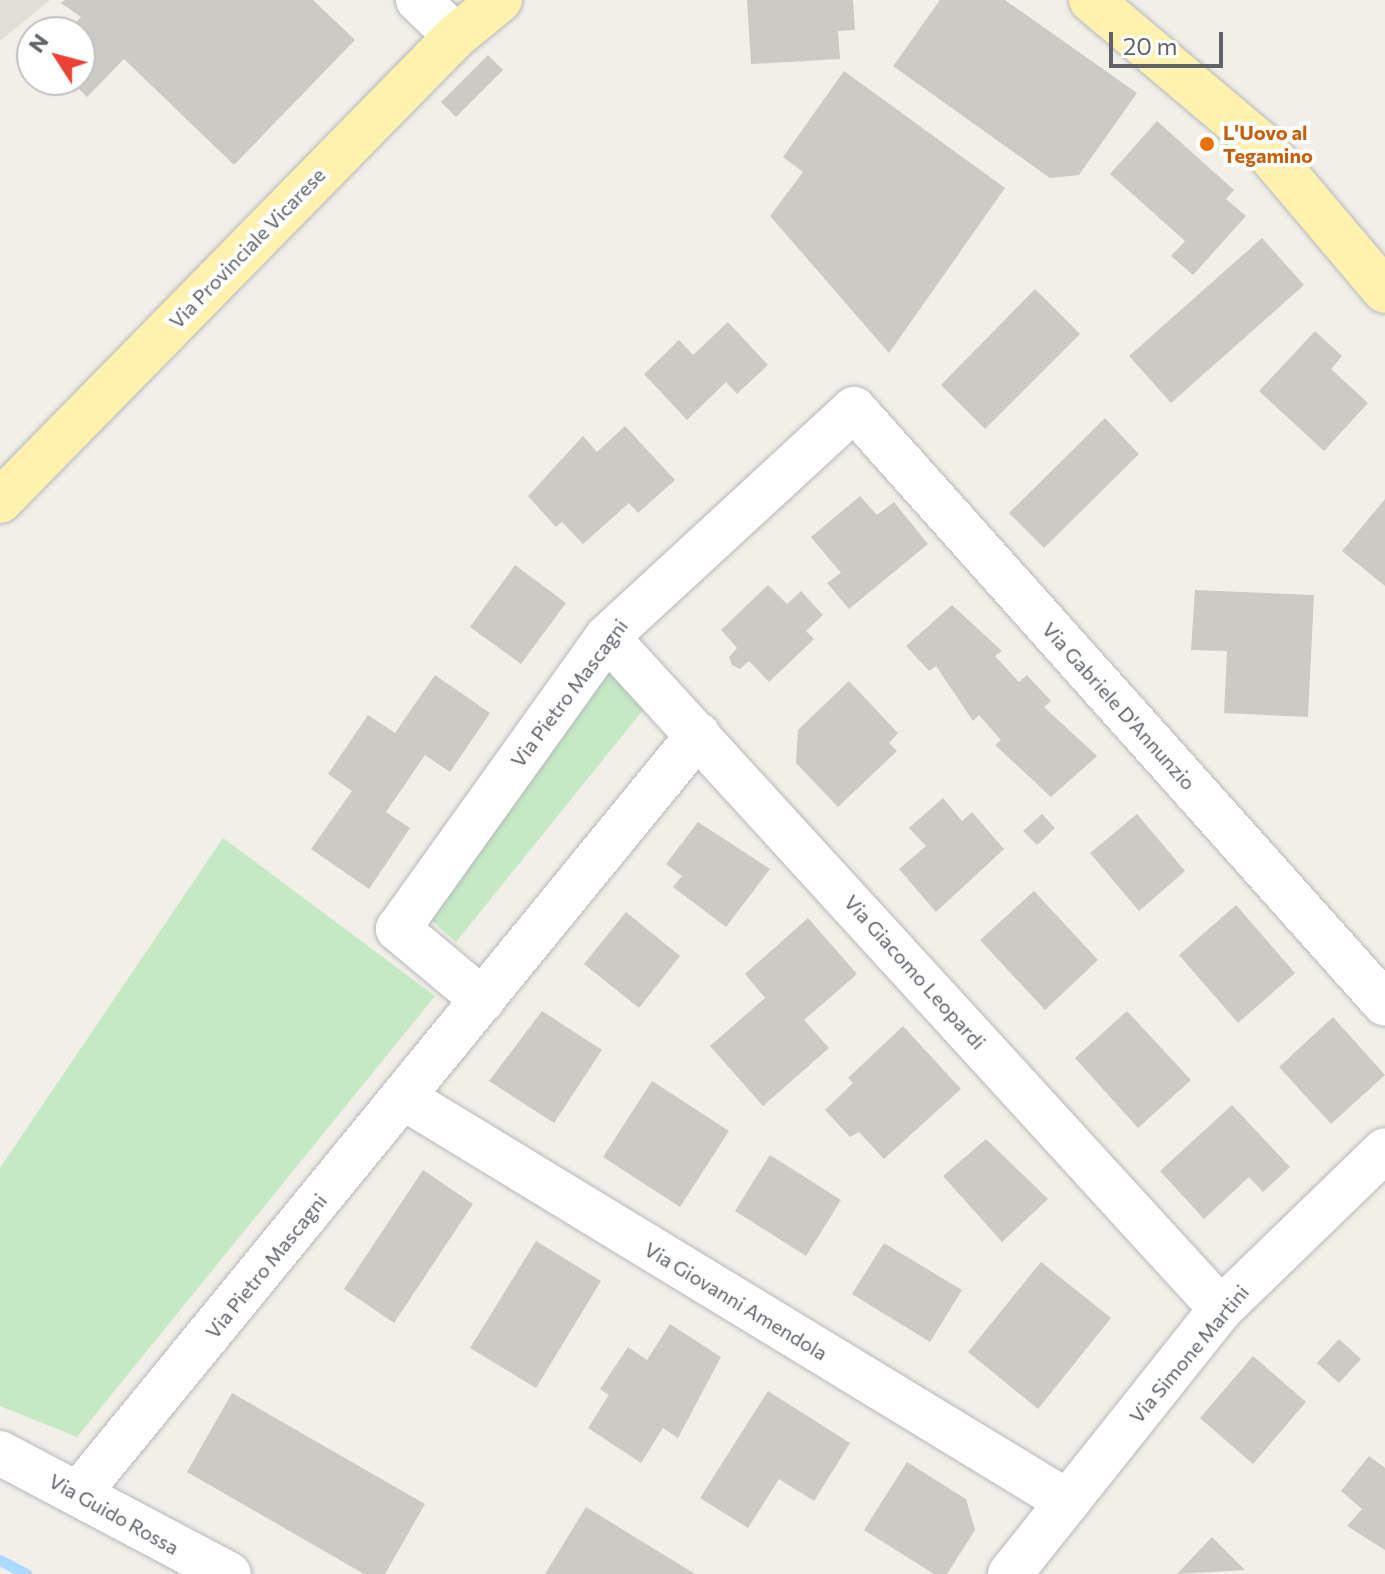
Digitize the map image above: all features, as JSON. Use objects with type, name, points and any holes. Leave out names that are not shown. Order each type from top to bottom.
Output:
[{"type":"main road","name":"Via Provinciale Vicarese","points":[[0,501],[456,36],[500,0]]},
{"type":"main road","points":[[1091,0],[1259,142],[1385,291]]},
{"type":"street","points":[[418,0],[456,36]]},
{"type":"street","name":"Via Pietro Mascagni","points":[[483,1000],[398,929],[607,637],[854,409]]},
{"type":"street","name":"Via Gabriele D'Annunzio","points":[[854,409],[1385,1004]]},
{"type":"street","name":"Via Giacomo Leopardi","points":[[607,637],[1221,1309]]},
{"type":"street","name":"Via Pietro Mascagni","points":[[79,1493],[698,735]]},
{"type":"street","name":"Via Giovanni Amendola","points":[[404,1098],[1068,1502]]},
{"type":"street","name":"Via Simone Martini","points":[[1010,1574],[1221,1309],[1385,1150]]},
{"type":"street","name":"Via Guido Rossa","points":[[0,1453],[229,1574]]},
{"type":"shaded area","points":[[0,0],[50,0],[30,16],[16,16],[16,28],[0,41]]},
{"type":"green space","points":[[605,667],[647,705],[456,942],[429,918]]},
{"type":"green space","points":[[223,838],[435,996],[77,1437],[0,1406],[0,1168]]},
{"type":"building","points":[[65,0],[313,0],[355,40],[234,165],[124,59],[96,88],[96,16],[80,16],[61,3]]},
{"type":"building","points":[[747,0],[853,0],[855,30],[838,31],[840,59],[751,64]]},
{"type":"building","points":[[940,0],[1005,0],[1137,93],[1079,175],[1050,178],[893,66]]},
{"type":"building","points":[[488,55],[503,70],[456,117],[441,102]]},
{"type":"building","points":[[844,71],[1005,188],[889,353],[770,216],[803,172],[783,157]]},
{"type":"building","points":[[1157,121],[1234,190],[1226,199],[1246,216],[1193,275],[1171,256],[1185,241],[1110,174]]},
{"type":"building","points":[[1262,238],[1304,285],[1171,403],[1129,356]]},
{"type":"building","points":[[1035,289],[1080,334],[985,429],[941,385]]},
{"type":"building","points":[[728,322],[768,365],[737,394],[726,382],[687,420],[644,374],[679,340],[693,355]]},
{"type":"building","points":[[1315,331],[1342,356],[1331,369],[1368,403],[1324,451],[1259,391]]},
{"type":"building","points":[[1105,418],[1139,454],[1044,548],[1009,513]]},
{"type":"building","points":[[625,426],[675,480],[638,513],[629,503],[583,544],[562,522],[556,527],[528,496],[583,436],[597,452]]},
{"type":"building","points":[[860,496],[877,515],[894,502],[928,544],[849,609],[827,583],[841,573],[811,537]]},
{"type":"building","points":[[1385,499],[1385,586],[1342,551]]},
{"type":"building","points":[[515,565],[566,603],[521,664],[470,627]]},
{"type":"building","points":[[768,585],[787,604],[801,591],[823,615],[806,631],[814,639],[769,682],[749,661],[740,669],[732,665],[729,657],[737,648],[721,630]]},
{"type":"building","points":[[1195,590],[1314,595],[1308,717],[1224,713],[1227,651],[1191,650]]},
{"type":"building","points":[[952,605],[1002,651],[995,656],[1019,682],[1027,675],[1051,701],[1044,707],[1097,756],[1051,797],[995,745],[1001,740],[979,715],[973,721],[936,666],[929,671],[906,646]]},
{"type":"building","points":[[435,675],[490,713],[450,772],[425,755],[386,812],[410,828],[369,889],[311,849],[352,791],[328,774],[368,715],[395,733]]},
{"type":"building","points":[[849,681],[898,733],[889,743],[897,751],[838,807],[796,763],[798,730]]},
{"type":"building","points":[[943,798],[962,821],[972,812],[1004,849],[936,912],[899,869],[926,846],[909,828]]},
{"type":"building","points":[[1042,814],[1055,828],[1037,845],[1023,831]]},
{"type":"building","points":[[1137,814],[1185,871],[1139,911],[1090,853]]},
{"type":"building","points":[[698,822],[770,869],[726,927],[673,887],[682,876],[666,864]]},
{"type":"building","points":[[1034,891],[1098,960],[1045,1010],[980,940]]},
{"type":"building","points":[[1236,905],[1295,973],[1238,1023],[1179,955]]},
{"type":"building","points":[[626,912],[680,956],[639,1008],[584,964]]},
{"type":"building","points":[[808,918],[857,974],[804,1020],[829,1048],[763,1106],[710,1046],[765,998],[745,974]]},
{"type":"building","points":[[542,1011],[602,1050],[554,1123],[489,1081]]},
{"type":"building","points":[[1127,1011],[1191,1080],[1138,1128],[1075,1058]]},
{"type":"building","points":[[1333,1017],[1385,1075],[1331,1124],[1279,1067]]},
{"type":"building","points":[[903,1026],[961,1089],[884,1159],[859,1132],[850,1137],[825,1110],[853,1083],[848,1078]]},
{"type":"building","points":[[652,1081],[729,1131],[680,1207],[603,1157]]},
{"type":"building","points":[[1232,1105],[1290,1167],[1263,1192],[1249,1177],[1204,1219],[1160,1171]]},
{"type":"building","points":[[986,1139],[1048,1199],[1002,1242],[943,1176]]},
{"type":"building","points":[[770,1155],[841,1200],[806,1256],[735,1211]]},
{"type":"building","points":[[423,1170],[473,1204],[394,1323],[344,1289]]},
{"type":"building","points":[[536,1241],[601,1281],[536,1388],[470,1348]]},
{"type":"building","points":[[884,1243],[962,1290],[930,1342],[852,1294]]},
{"type":"building","points":[[1041,1262],[1111,1318],[1038,1409],[968,1352]]},
{"type":"building","points":[[670,1324],[721,1357],[678,1438],[663,1428],[641,1463],[588,1428],[609,1395],[600,1389],[628,1347],[647,1360]]},
{"type":"building","points":[[1339,1339],[1361,1359],[1339,1383],[1317,1363]]},
{"type":"building","points":[[1253,1356],[1306,1402],[1253,1464],[1200,1418]]},
{"type":"building","points":[[768,1391],[850,1443],[814,1501],[779,1479],[748,1528],[700,1498]]},
{"type":"building","points":[[232,1393],[425,1504],[385,1574],[364,1574],[187,1472]]},
{"type":"building","points":[[1369,1456],[1385,1468],[1385,1550],[1347,1526],[1362,1509],[1341,1491]]},
{"type":"building","points":[[907,1462],[966,1499],[975,1530],[947,1574],[934,1574],[864,1530]]},
{"type":"building","points":[[586,1507],[695,1574],[545,1574]]},
{"type":"building","points":[[1212,1537],[1245,1570],[1177,1574]]},
{"type":"waterway","points":[[0,1560],[26,1574]]},
{"type":"place","name":"L'Uovo al Tegamino","points":[[1207,144]]}]
